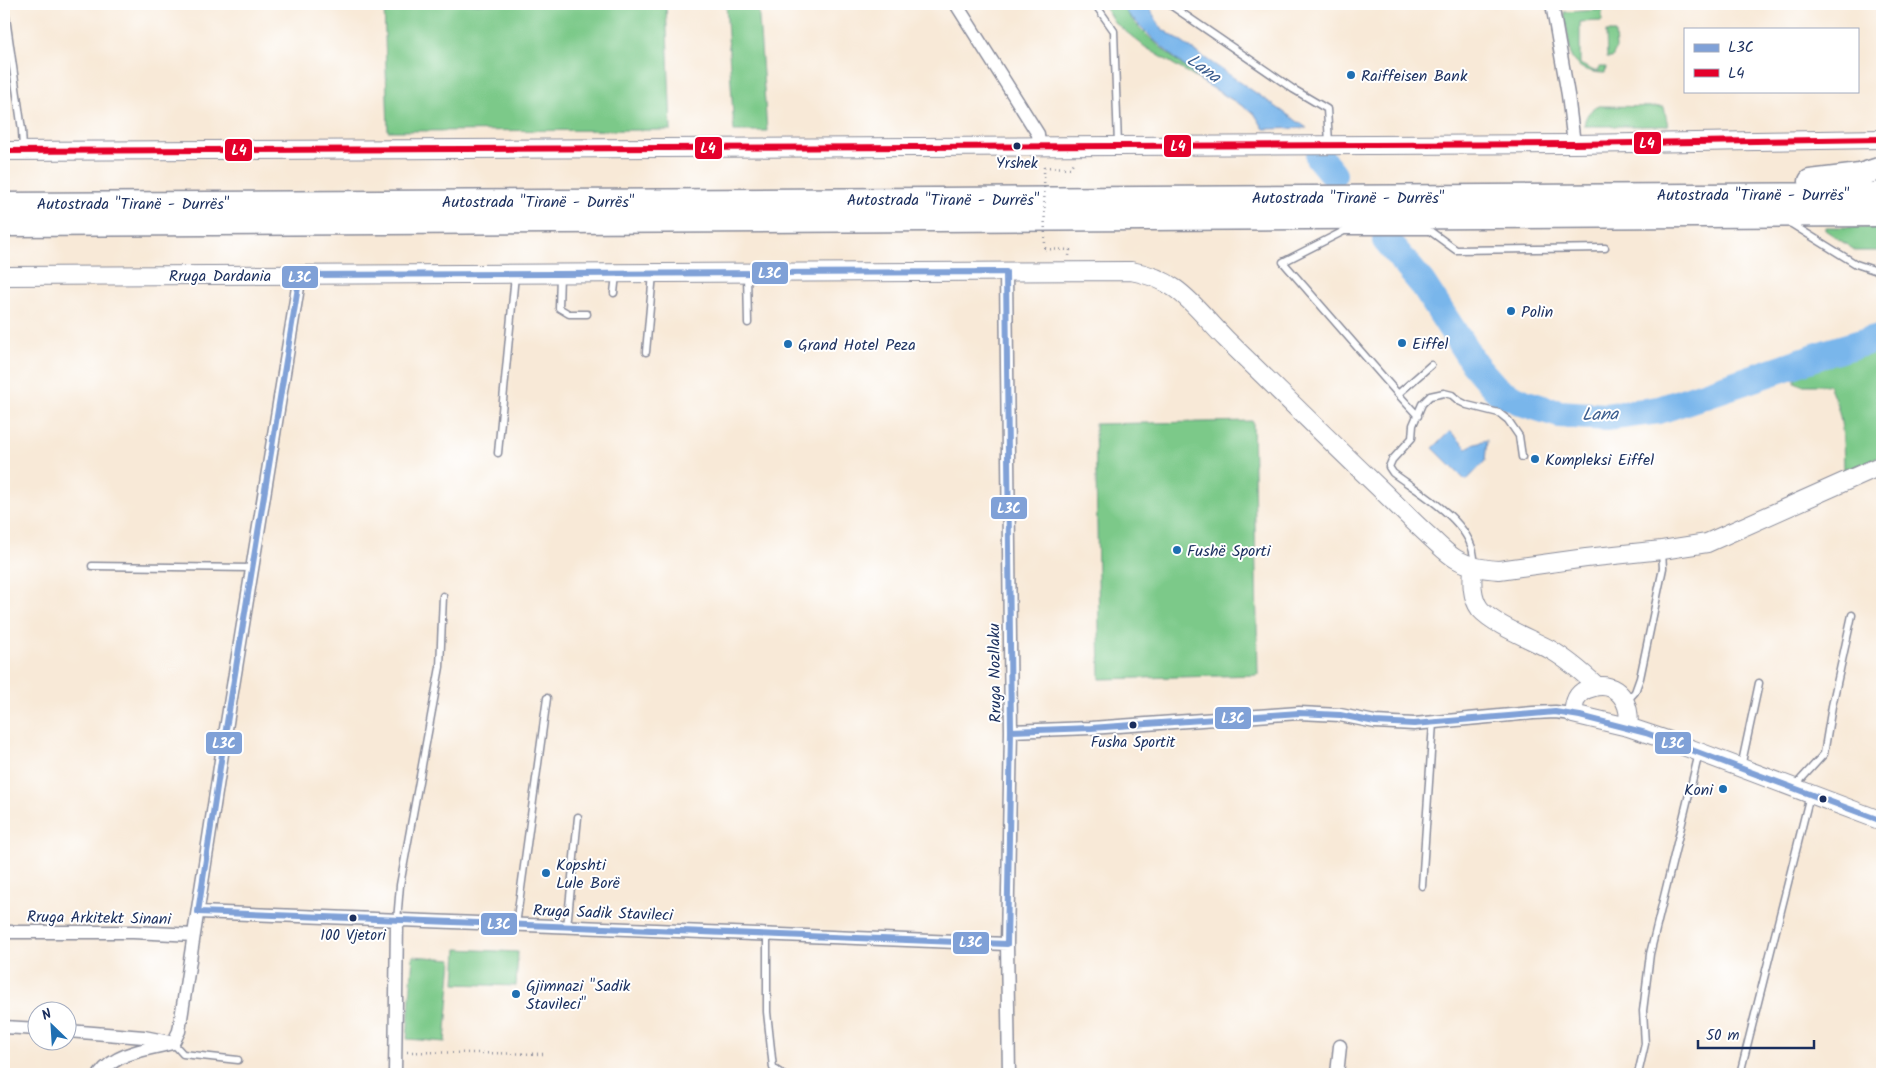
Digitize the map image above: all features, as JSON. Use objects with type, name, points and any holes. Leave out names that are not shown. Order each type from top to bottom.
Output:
[{"type":"highway","points":[[1676,195],[1736,183],[1828,180],[1860,175],[1882,168]]},
{"type":"highway","name":"Autostrada \"Tiranë - Durrës\"","points":[[4,204],[1882,194]]},
{"type":"highway","name":"Autostrada \"Tiranë - Durrës\"","points":[[4,225],[1882,215]]},
{"type":"main road","points":[[4,151],[1574,144],[1882,139]]},
{"type":"main road","name":"Rruga Dardania","points":[[4,276],[1131,271],[1160,279],[1185,296],[1205,319],[1409,518],[1449,554],[1473,568]]},
{"type":"main road","points":[[1628,727],[1630,717],[1626,702],[1620,694],[1597,686],[1558,655],[1495,620],[1481,609],[1474,597],[1473,568],[1499,570],[1707,543],[1882,465]]},
{"type":"main road","points":[[1558,655],[1571,676],[1577,696]]},
{"type":"main road","points":[[1597,686],[1577,696],[1573,714],[1628,727],[1882,821]]},
{"type":"street","points":[[956,4],[1038,134],[1039,146]]},
{"type":"street","points":[[1552,4],[1568,94],[1574,144]]},
{"type":"street","name":"Rruga Nozllaku","points":[[1006,272],[1011,731],[1007,944],[1009,1074]]},
{"type":"street","points":[[100,1074],[106,1067],[120,1058],[174,1043],[180,1031],[300,275]]},
{"type":"street","points":[[1011,731],[1091,728],[1299,713],[1340,715],[1374,722],[1433,723],[1526,713],[1555,712],[1573,714]]},
{"type":"street","name":"Rruga Sadik Stavileci","points":[[198,912],[1007,944]]},
{"type":"street","points":[[395,1074],[397,921]]},
{"type":"street","name":"Rruga Arkitekt Sinani","points":[[4,932],[133,932],[194,935]]},
{"type":"street","points":[[4,1027],[28,1028]]},
{"type":"street","points":[[78,1031],[144,1037],[174,1043]]},
{"type":"street","points":[[1337,1074],[1340,1046]]},
{"type":"lane","points":[[4,4],[22,130],[22,150]]},
{"type":"lane","points":[[1095,4],[1114,31],[1118,146]]},
{"type":"lane","points":[[1169,4],[1293,89],[1327,109],[1329,144]]},
{"type":"lane","points":[[1778,216],[1856,264],[1874,270]]},
{"type":"lane","points":[[1418,416],[1283,262],[1344,231],[1430,231],[1456,250],[1605,248]]},
{"type":"lane","points":[[748,273],[748,322]]},
{"type":"lane","points":[[498,453],[515,274]]},
{"type":"lane","points":[[560,274],[559,308],[569,314],[587,314]]},
{"type":"lane","points":[[614,293],[616,274]]},
{"type":"lane","points":[[646,352],[652,274]]},
{"type":"lane","points":[[1398,394],[1431,365]]},
{"type":"lane","points":[[1473,568],[1474,558],[1468,540],[1456,520],[1393,473],[1389,467],[1392,460],[1412,438],[1413,425],[1422,404],[1430,396],[1444,393],[1452,395],[1466,405],[1495,411],[1508,420],[1516,430],[1522,457]]},
{"type":"lane","points":[[1626,702],[1635,692],[1647,646],[1663,568],[1662,550]]},
{"type":"lane","points":[[92,566],[252,568]]},
{"type":"lane","points":[[397,921],[402,876],[440,668],[443,596]]},
{"type":"lane","points":[[1793,789],[1824,754],[1832,706],[1852,615]]},
{"type":"lane","points":[[1741,769],[1759,683]]},
{"type":"lane","points":[[516,926],[547,698]]},
{"type":"lane","points":[[1422,886],[1433,723]]},
{"type":"lane","points":[[1638,1074],[1645,1044],[1643,1011],[1650,954],[1699,752]]},
{"type":"lane","points":[[1740,1074],[1810,795]]},
{"type":"lane","points":[[567,927],[578,817]]},
{"type":"lane","points":[[767,935],[768,1032],[773,1068],[782,1074]]},
{"type":"lane","points":[[174,1043],[183,1054],[238,1060]]},
{"type":"path","points":[[1070,168],[1044,167],[1045,249],[1070,250]]},
{"type":"path","points":[[538,912],[539,903]]},
{"type":"path","points":[[405,1052],[546,1054]]},
{"type":"green space","points":[[384,4],[666,4],[671,130],[388,131]]},
{"type":"green space","points":[[726,4],[758,4],[767,131],[734,131]]},
{"type":"green space","points":[[1103,4],[1121,4],[1147,35],[1201,81],[1145,47],[1114,22]]},
{"type":"green space","points":[[1602,10],[1602,21],[1580,22],[1580,64],[1594,71],[1599,71],[1599,67],[1606,67],[1605,73],[1595,72],[1581,68],[1571,57],[1564,12]]},
{"type":"green space","points":[[1606,32],[1615,32],[1616,48],[1612,58],[1607,58]]},
{"type":"green space","points":[[1599,106],[1664,107],[1668,126],[1584,126],[1588,114]]},
{"type":"green space","points":[[1825,227],[1882,227],[1882,251],[1856,251],[1825,230]]},
{"type":"green space","points":[[1882,351],[1882,455],[1844,472],[1843,438],[1840,418],[1838,407],[1829,385],[1801,385],[1795,382],[1795,374]]},
{"type":"green space","name":"Fushë Sporti","points":[[1253,421],[1258,675],[1100,679],[1095,424]]},
{"type":"green space","points":[[457,949],[518,952],[516,986],[455,984]]},
{"type":"green space","points":[[413,956],[452,959],[445,1042],[407,1039]]},
{"type":"water","points":[[1121,4],[1147,4],[1161,28],[1307,128],[1264,129],[1254,113],[1201,81],[1153,39],[1126,12]]},
{"type":"water","points":[[1450,431],[1467,448],[1475,443],[1487,440],[1485,461],[1466,481],[1433,448]]},
{"type":"waterway","name":"Lana","points":[[1319,157],[1333,174]]},
{"type":"waterway","name":"Lana","points":[[1386,240],[1422,283],[1475,365],[1498,391],[1524,403],[1559,414],[1606,417],[1659,410],[1827,353],[1882,337]]},
{"type":"transit line","name":"L4","points":[[4,151],[1574,144],[1882,139]]},
{"type":"transit line","name":"L3C","points":[[1006,272],[1011,731],[1007,944],[198,912],[300,275],[1006,272]]},
{"type":"transit line","name":"L3C","points":[[1011,731],[1091,728],[1299,713],[1340,715],[1375,722],[1414,724],[1555,712],[1580,716],[1646,733],[1882,821]]},
{"type":"place","name":"Raiffeisen Bank","points":[[1351,75]]},
{"type":"place","name":"Yrshek","points":[[1017,146]]},
{"type":"place","name":"Polin","points":[[1511,311]]},
{"type":"place","name":"Eiffel","points":[[1402,343]]},
{"type":"place","name":"Grand Hotel Peza","points":[[788,344]]},
{"type":"place","name":"Kompleksi Eiffel","points":[[1535,459]]},
{"type":"place","name":"Fushë Sporti","points":[[1177,550]]},
{"type":"place","name":"Fusha Sportit","points":[[1133,725]]},
{"type":"place","name":"Koni","points":[[1723,789]]},
{"type":"place","name":"Kopshti Lule Borë","points":[[546,873]]},
{"type":"place","name":"100 Vjetori","points":[[353,918]]},
{"type":"place","name":"Gjimnazi \"Sadik Stavileci\"","points":[[516,994]]}]
